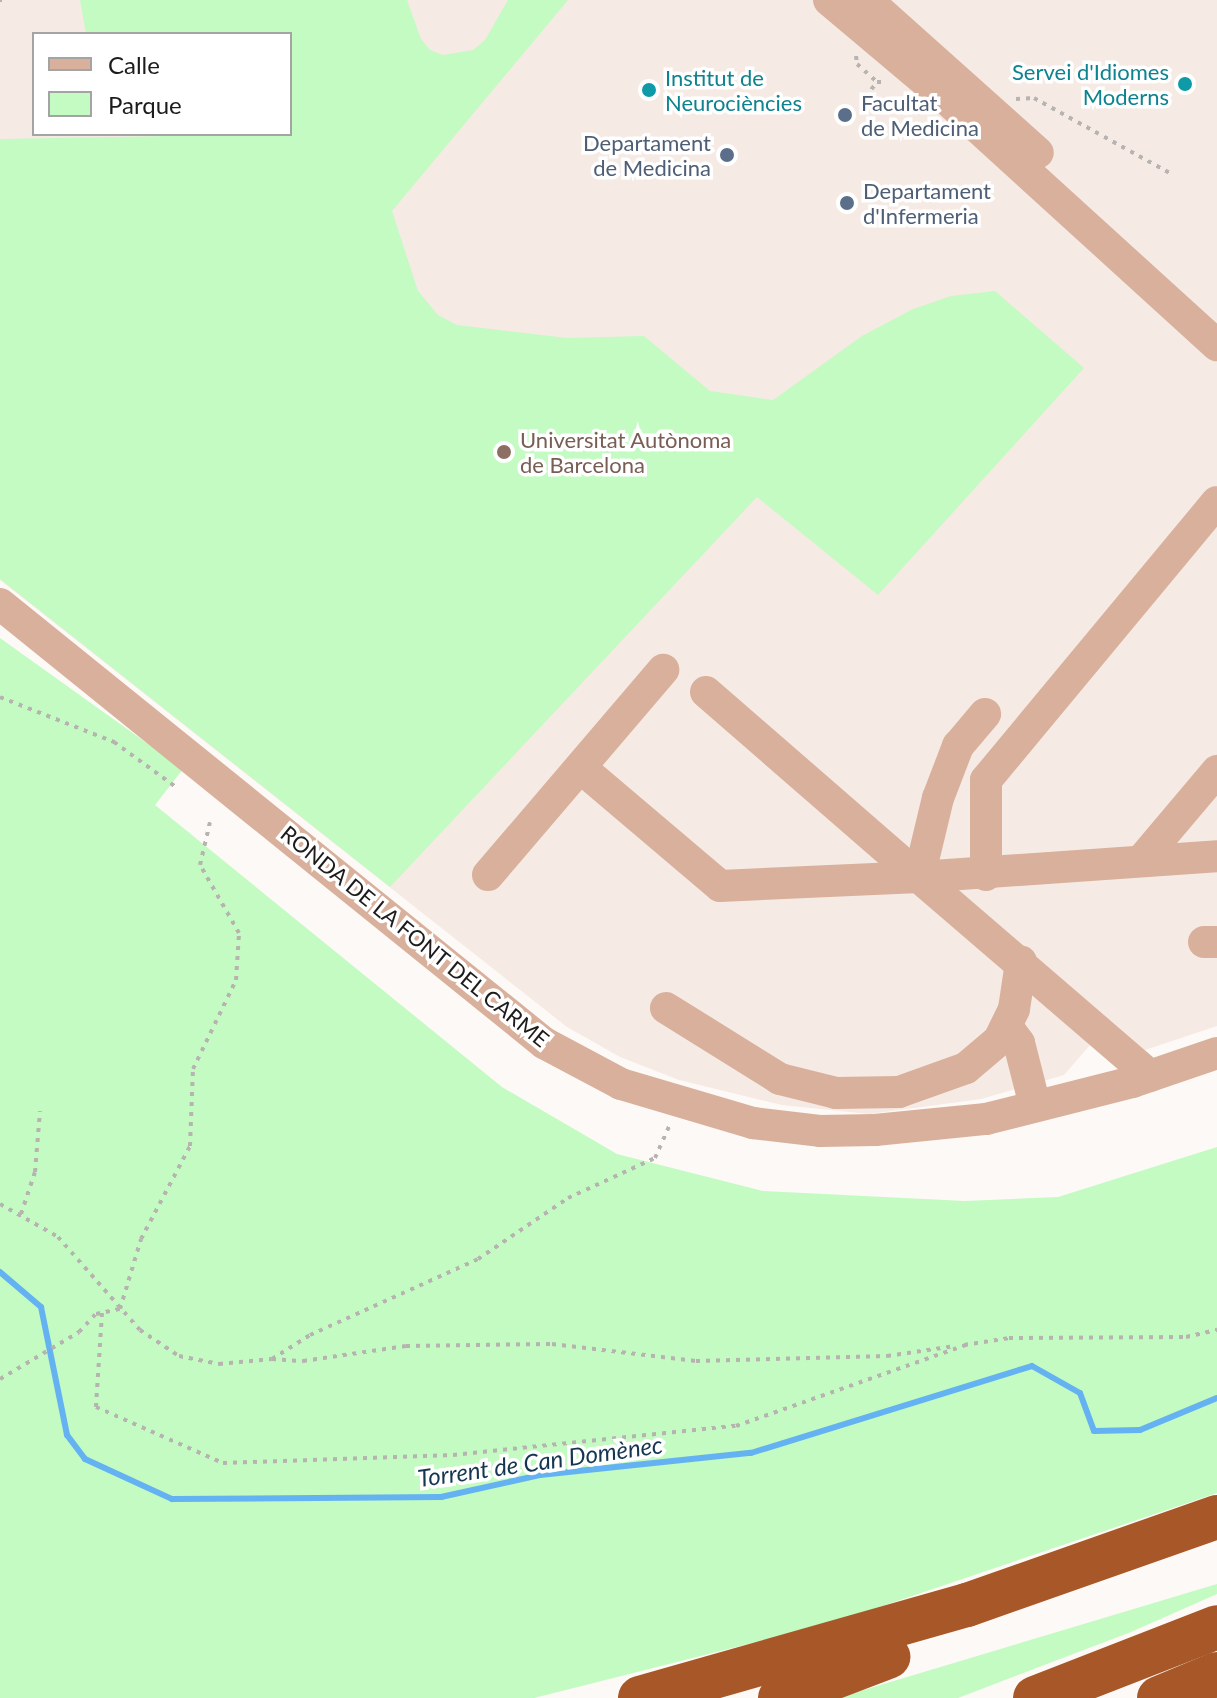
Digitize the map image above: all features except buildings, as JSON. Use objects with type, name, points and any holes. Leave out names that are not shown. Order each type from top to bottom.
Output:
[{"type":"highway","points":[[640,1698],[967,1605],[1217,1517]]},
{"type":"highway","points":[[780,1698],[1217,1536]]},
{"type":"highway","points":[[1035,1698],[1217,1627]]},
{"type":"highway","points":[[1159,1698],[1217,1674]]},
{"type":"street","points":[[829,0],[942,95],[1217,345]]},
{"type":"street","points":[[867,0],[963,81],[1217,317]]},
{"type":"street","points":[[986,875],[986,780],[1217,502]]},
{"type":"street","name":"RONDA DE LA FONT DEL CARME","points":[[0,604],[544,1043],[621,1084],[753,1123],[820,1131],[986,1119],[1150,1076],[1217,1053]]},
{"type":"street","points":[[488,875],[663,670]]},
{"type":"street","points":[[706,692],[1150,1076]]},
{"type":"street","points":[[919,877],[938,798],[958,746],[985,714]]},
{"type":"street","points":[[581,768],[720,886],[986,875],[1217,856]]},
{"type":"street","points":[[1141,861],[1217,771]]},
{"type":"street","points":[[666,1008],[780,1079],[836,1093],[899,1092],[966,1068],[1007,1027],[1021,962]]},
{"type":"street","points":[[1007,1027],[1019,1043],[1035,1106]]},
{"type":"path","points":[[865,97],[877,82]]},
{"type":"path","points":[[1004,99],[1034,98],[1170,173]]},
{"type":"path","points":[[0,697],[114,742],[177,788]]},
{"type":"path","points":[[120,1309],[141,1239],[190,1146],[193,1069],[236,980],[239,933],[200,865],[210,822]]},
{"type":"path","points":[[21,1214],[35,1172],[40,1111]]},
{"type":"path","points":[[272,1359],[310,1335],[478,1259],[568,1198],[655,1158],[669,1126]]},
{"type":"path","points":[[0,1204],[58,1237],[140,1330],[179,1356],[219,1364],[272,1359],[303,1361],[406,1346],[552,1344],[696,1361],[887,1356],[1009,1338],[1186,1337],[1217,1330]]},
{"type":"path","points":[[0,1379],[102,1313],[120,1309]]},
{"type":"path","points":[[102,1313],[96,1407],[223,1463],[453,1455],[736,1426],[966,1345]]},
{"type":"shaded area","name":"Universitat Autònoma de Barcelona","points":[[0,0],[1217,0],[1217,1026],[1145,1050],[1111,1021],[1064,1075],[981,1099],[869,1114],[782,1105],[679,1080],[620,1057],[567,1027],[0,580]]},
{"type":"green space","name":"Universitat Autònoma de Barcelona","points":[[80,0],[407,0],[421,39],[430,50],[443,55],[473,50],[485,40],[508,0],[568,0],[392,211],[418,291],[438,315],[457,325],[567,338],[644,336],[710,391],[773,400],[862,336],[913,309],[951,296],[995,291],[1084,368],[878,595],[757,497],[390,887],[0,579],[0,139],[292,136],[292,32],[86,32]]},
{"type":"green space","points":[[0,638],[183,769],[155,805],[502,1087],[617,1154],[763,1191],[965,1201],[1058,1197],[1217,1147],[1217,1493],[832,1623],[534,1698],[0,1698]]},
{"type":"green space","points":[[1217,1584],[1217,1594],[1131,1632],[958,1698],[837,1698]]},
{"type":"waterway","name":"Torrent de Can Domènec","points":[[0,1272],[41,1307],[67,1435],[85,1459],[172,1499],[441,1497],[540,1475],[751,1453],[1032,1366],[1080,1393],[1094,1431],[1140,1430],[1217,1398]]},
{"type":"place","name":"Servei d'Idiomes Moderns","points":[[1185,84]]},
{"type":"place","name":"Institut de Neurociències","points":[[649,90]]},
{"type":"place","name":"Facultat de Medicina","points":[[845,115]]},
{"type":"place","name":"Departament de Medicina","points":[[727,155]]},
{"type":"place","name":"Departament d'Infermeria","points":[[847,203]]},
{"type":"place","name":"Universitat Autònoma de Barcelona","points":[[504,452]]}]
